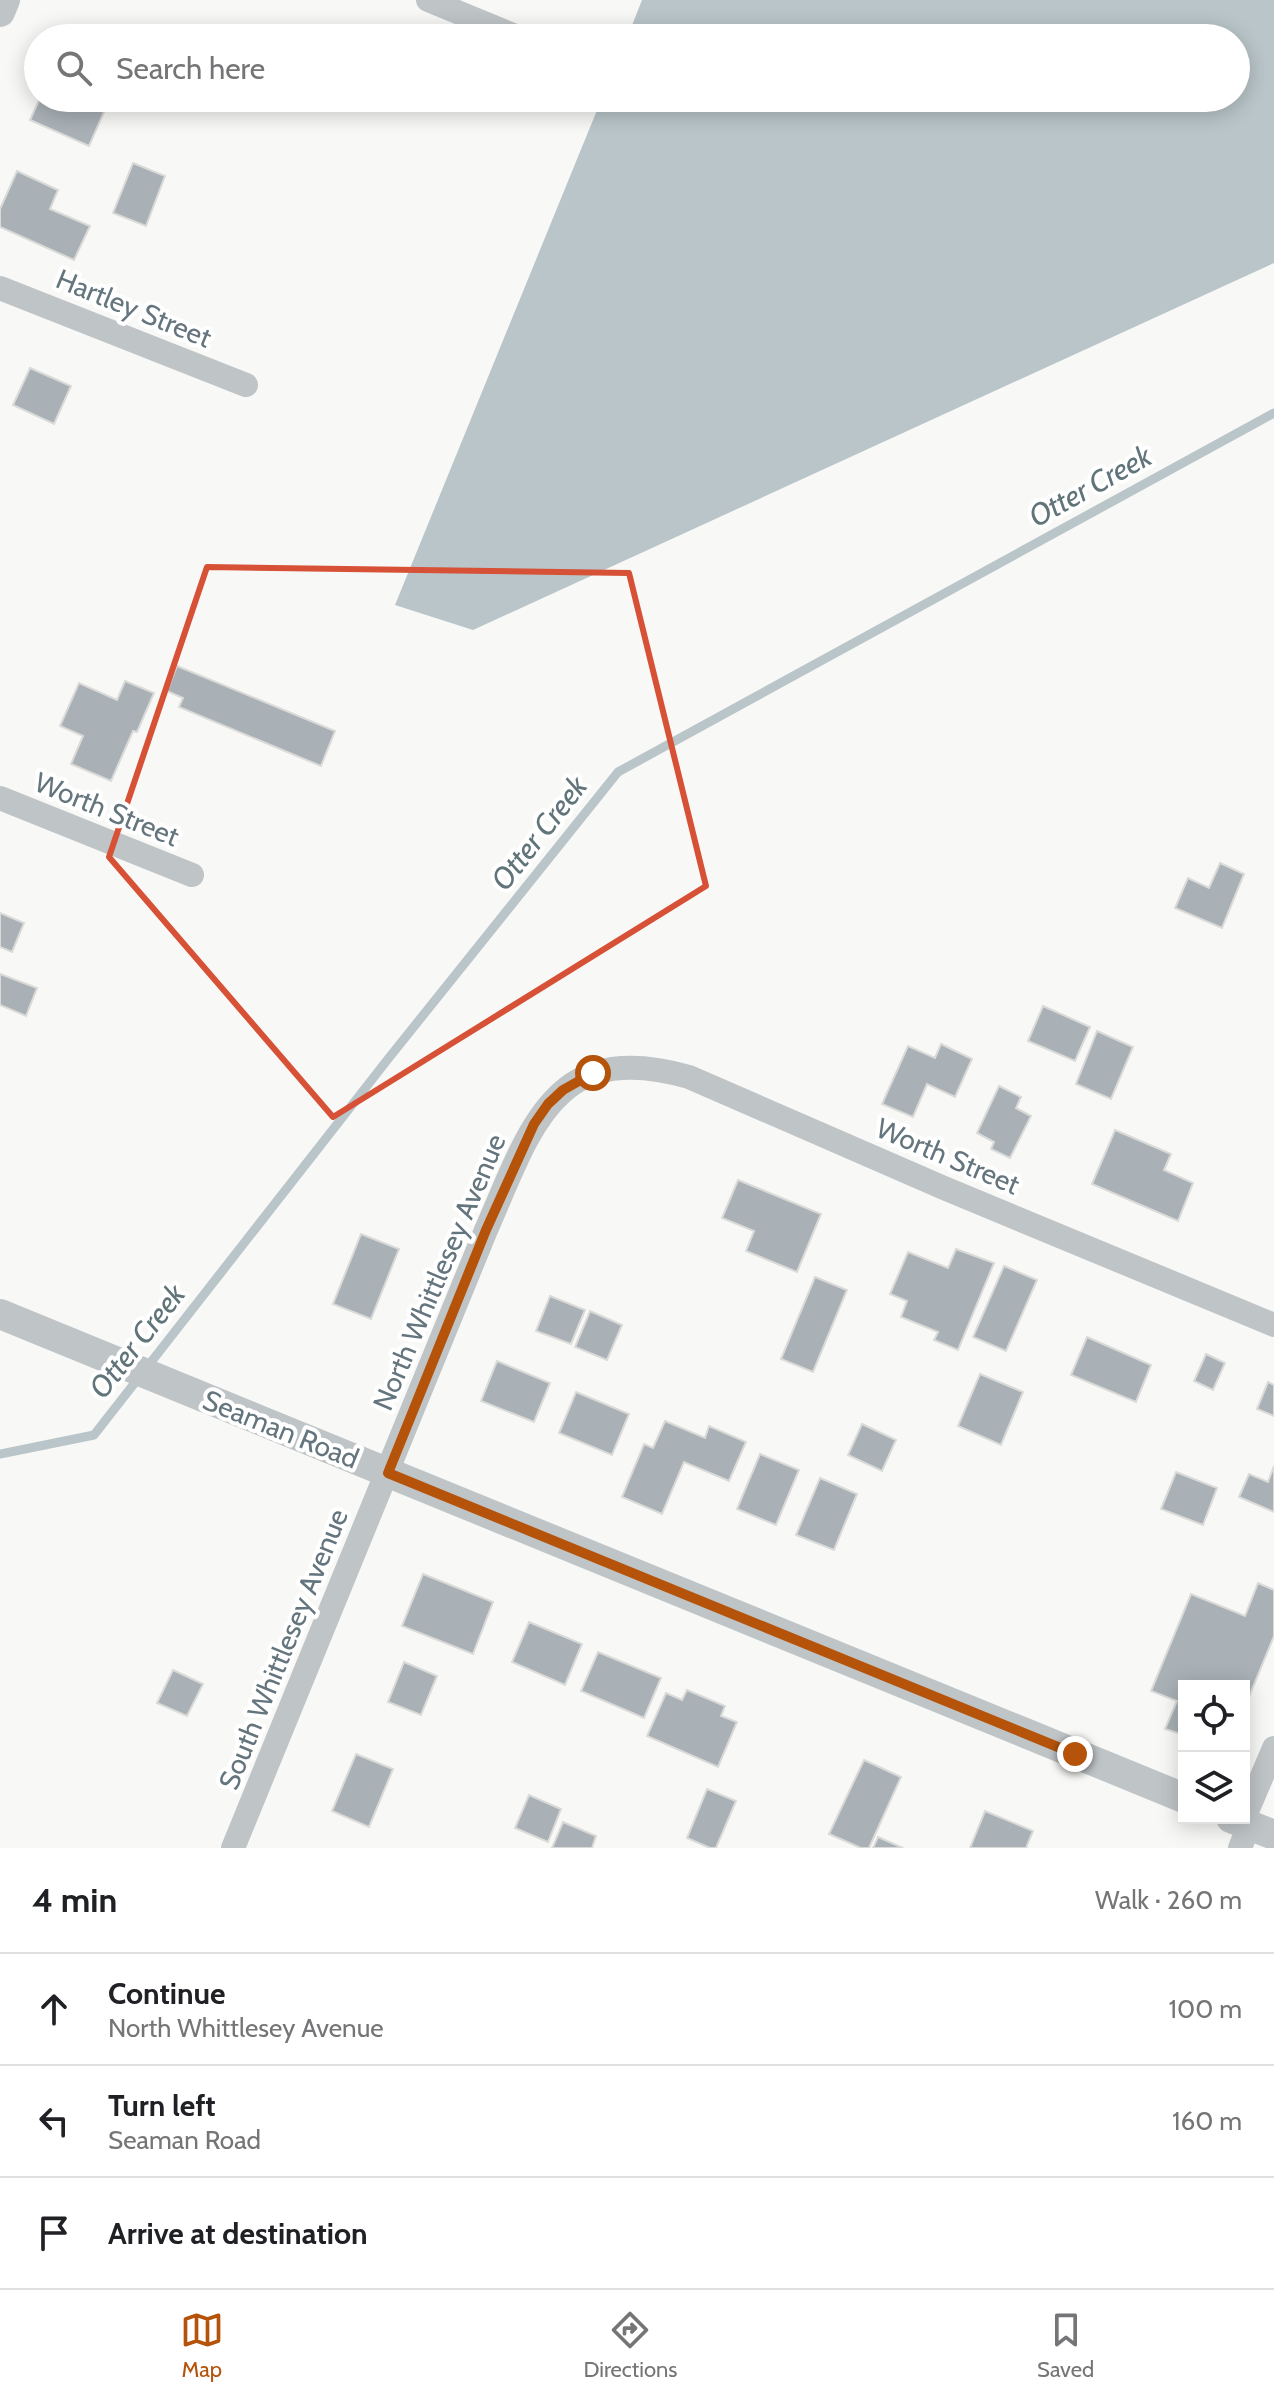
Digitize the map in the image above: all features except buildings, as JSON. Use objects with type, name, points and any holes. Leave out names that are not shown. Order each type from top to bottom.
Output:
[{"type":"street","points":[[0,12],[5,0]]},
{"type":"street","points":[[428,0],[486,24]]},
{"type":"street","name":"Hartley Street","points":[[0,288],[246,385]]},
{"type":"street","name":"Worth Street","points":[[0,798],[192,875]]},
{"type":"street","name":"Worth Street","points":[[593,1073],[645,1067],[689,1077],[958,1194],[1274,1325]]},
{"type":"street","name":"North Whittlesey Avenue","points":[[388,1473],[486,1230],[534,1124],[563,1090],[593,1073]]},
{"type":"street","name":"Seaman Road","points":[[0,1314],[1178,1796]]},
{"type":"street","name":"South Whittlesey Avenue","points":[[233,1848],[388,1473]]},
{"type":"street","points":[[1247,1830],[1274,1748]]},
{"type":"highlighted area","points":[[207,567],[629,573],[706,886],[333,1117],[109,857]]},
{"type":"shaded area","points":[[642,0],[1274,0],[1274,263],[473,630],[395,605],[596,112],[1250,112],[1250,24],[633,24]]},
{"type":"waterway","name":"Otter Creek","points":[[0,1454],[94,1435],[388,1059],[618,772],[1274,413]]},
{"type":"route","points":[[593,1073],[563,1090],[548,1104],[522,1147],[388,1473],[1075,1754]]}]
